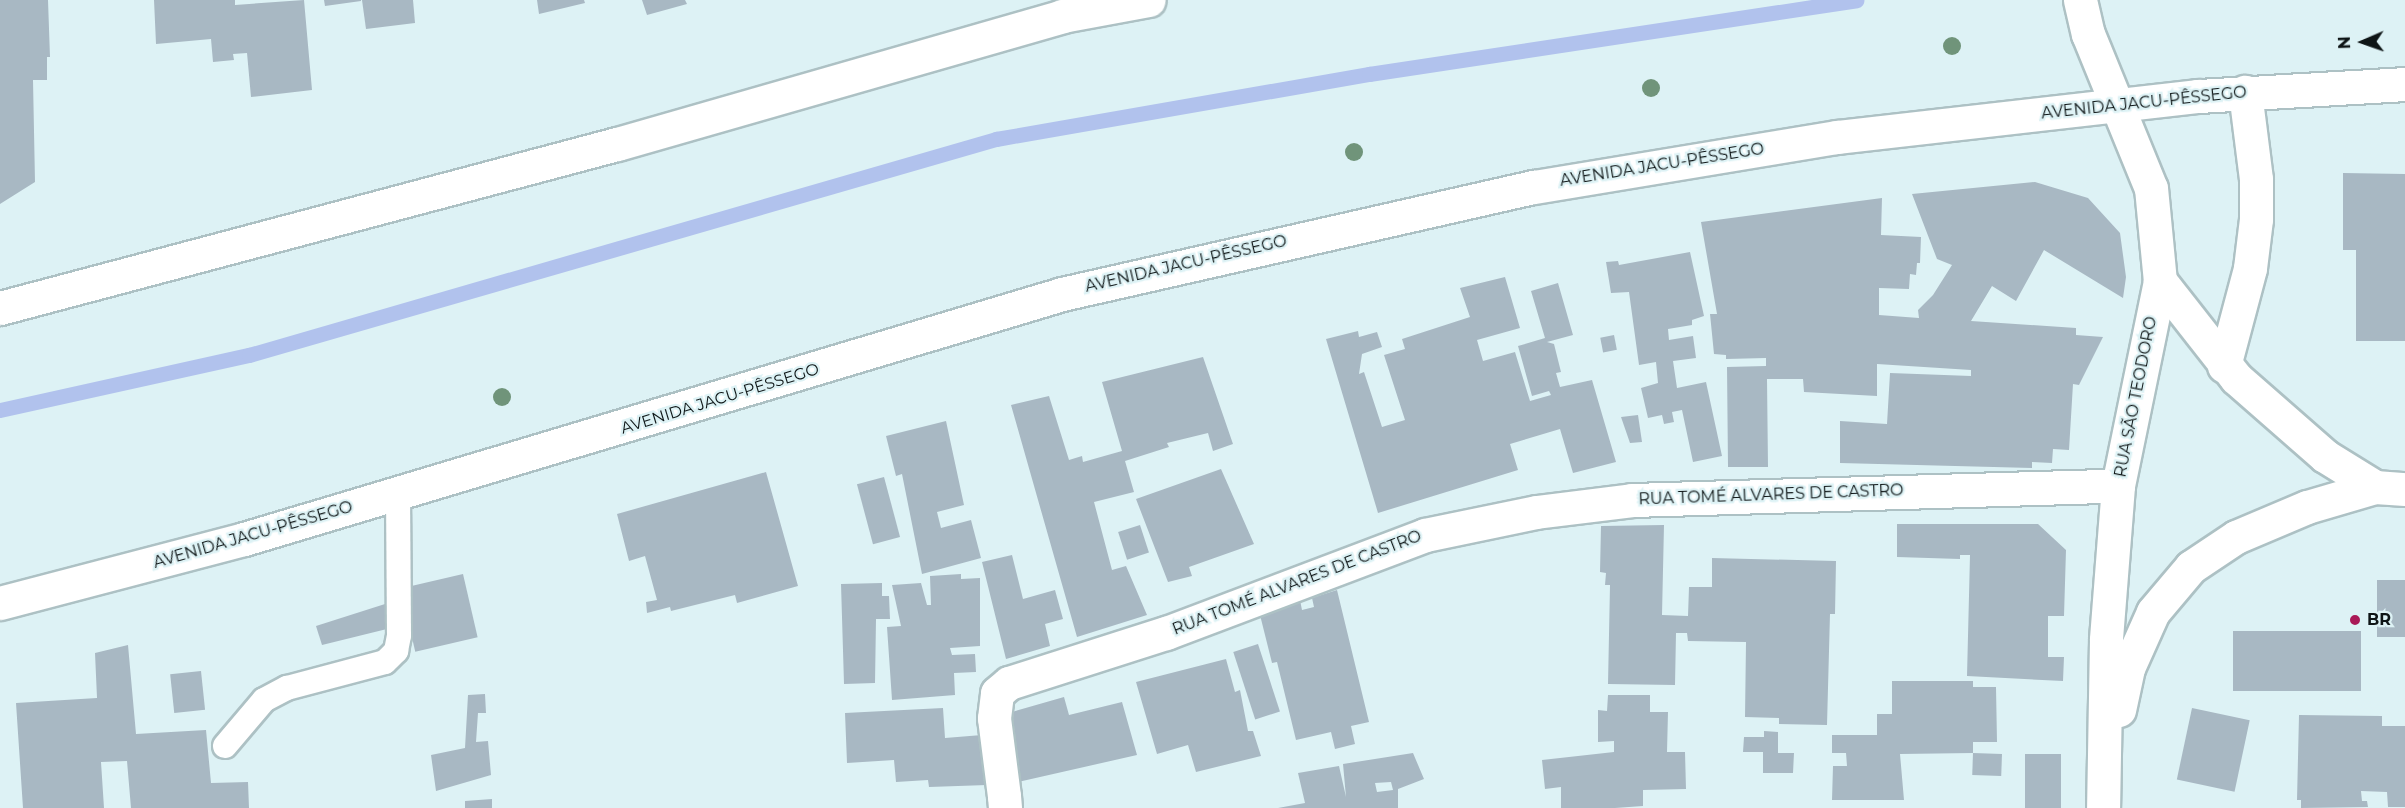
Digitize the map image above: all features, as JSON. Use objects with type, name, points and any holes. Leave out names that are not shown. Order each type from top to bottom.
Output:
[{"type":"main road","points":[[0,308],[617,144],[1051,19],[1149,0]]},
{"type":"main road","name":"RUA SÃO TEODORO","points":[[2080,0],[2088,34],[2119,105],[2151,188],[2160,281],[2118,486],[2106,640],[2103,801]]},
{"type":"main road","name":"AVENIDA JACU-PÊSSEGO","points":[[0,603],[244,539],[1062,294],[1170,267],[1546,185],[1837,136],[2245,92],[2405,84]]},
{"type":"main road","points":[[2224,366],[2250,268],[2256,219],[2256,179],[2245,92]]},
{"type":"main road","points":[[2160,281],[2224,366],[2325,456],[2390,488]]},
{"type":"main road","name":"RUA TOMÉ ALVARES DE CASTRO","points":[[1004,802],[994,718],[998,693],[1009,683],[1166,633],[1334,567],[1447,530],[1536,512],[1632,500],[2118,486]]},
{"type":"main road","points":[[2103,801],[2128,668],[2153,612],[2191,567],[2236,537],[2307,507],[2390,488]]},
{"type":"lane","points":[[225,746],[264,700],[287,688],[385,662],[396,651],[399,635],[398,494]]},
{"type":"building","points":[[0,0],[48,0],[50,57],[47,57],[47,80],[33,80],[35,182],[0,204]]},
{"type":"building","points":[[154,0],[235,0],[235,5],[304,0],[312,90],[251,97],[247,53],[233,54],[234,60],[213,62],[211,39],[156,44]]},
{"type":"building","points":[[324,0],[361,0],[361,1],[325,6]]},
{"type":"building","points":[[362,0],[413,0],[415,23],[366,29]]},
{"type":"building","points":[[537,0],[584,0],[585,3],[539,14]]},
{"type":"building","points":[[642,0],[685,0],[687,4],[647,15]]},
{"type":"building","points":[[2343,173],[2405,174],[2405,341],[2356,341],[2356,250],[2343,250]]},
{"type":"building","points":[[2035,182],[2088,198],[2120,233],[2126,277],[2123,298],[2044,250],[2016,301],[1992,286],[1971,321],[2076,328],[2076,335],[2103,337],[2079,385],[2073,384],[2069,450],[2053,449],[2052,463],[2032,462],[2032,468],[1840,463],[1840,421],[1887,424],[1890,373],[1971,376],[1971,370],[1877,364],[1877,396],[1804,392],[1803,379],[1767,379],[1768,467],[1728,467],[1727,367],[1766,366],[1766,358],[1726,359],[1726,355],[1714,354],[1710,314],[1717,314],[1701,222],[1882,198],[1881,235],[1921,237],[1920,263],[1917,263],[1916,275],[1910,274],[1909,289],[1879,288],[1879,315],[1919,318],[1918,310],[1933,295],[1952,265],[1937,259],[1912,194]]},
{"type":"building","points":[[1690,252],[1704,316],[1692,320],[1692,325],[1668,329],[1669,340],[1693,336],[1696,358],[1673,361],[1677,388],[1706,382],[1722,456],[1693,462],[1682,410],[1672,412],[1674,422],[1664,424],[1662,415],[1648,418],[1641,388],[1658,383],[1656,362],[1639,365],[1629,292],[1611,293],[1606,262],[1618,261],[1619,265]]},
{"type":"building","points":[[1505,277],[1520,328],[1477,340],[1483,361],[1515,352],[1530,401],[1551,395],[1549,391],[1532,396],[1518,346],[1545,338],[1531,291],[1558,283],[1573,335],[1547,342],[1554,344],[1561,372],[1556,373],[1560,387],[1592,380],[1616,462],[1573,473],[1560,429],[1510,444],[1518,470],[1378,513],[1326,339],[1358,331],[1359,337],[1377,332],[1382,347],[1362,354],[1359,374],[1364,372],[1382,427],[1405,420],[1384,355],[1405,349],[1402,339],[1470,317],[1460,288]]},
{"type":"building","points":[[1614,335],[1617,350],[1603,352],[1600,338]]},
{"type":"building","points":[[1203,357],[1233,444],[1213,451],[1208,433],[1167,443],[1169,447],[1125,461],[1134,492],[1094,502],[1112,570],[1126,566],[1147,615],[1077,637],[1011,405],[1049,396],[1069,460],[1082,456],[1083,462],[1122,451],[1102,382]]},
{"type":"building","points":[[1638,415],[1642,442],[1630,443],[1621,417]]},
{"type":"building","points":[[946,421],[964,505],[937,512],[941,528],[971,520],[981,558],[922,574],[902,474],[896,476],[886,436]]},
{"type":"building","points":[[1221,469],[1254,544],[1189,567],[1192,576],[1168,582],[1136,499]]},
{"type":"building","points":[[766,472],[798,586],[737,603],[735,595],[671,611],[670,607],[647,613],[646,602],[657,600],[645,556],[629,561],[617,514]]},
{"type":"building","points":[[884,477],[900,537],[873,544],[857,484]]},
{"type":"building","points":[[1897,524],[2038,524],[2066,550],[2064,616],[2048,616],[2048,657],[2064,657],[2063,681],[1967,676],[1970,555],[1960,555],[1960,559],[1897,557]]},
{"type":"building","points":[[1140,525],[1149,553],[1127,560],[1118,532]]},
{"type":"building","points":[[1664,525],[1662,615],[1688,616],[1689,587],[1712,587],[1712,558],[1836,561],[1835,614],[1830,614],[1827,725],[1779,724],[1779,718],[1745,717],[1746,642],[1688,641],[1687,633],[1676,633],[1675,685],[1608,684],[1610,585],[1605,585],[1606,573],[1600,572],[1601,526]]},
{"type":"building","points":[[1012,555],[1023,599],[1055,590],[1063,619],[1045,624],[1050,646],[1006,659],[982,562]]},
{"type":"building","points":[[463,574],[478,637],[415,652],[401,588]]},
{"type":"building","points":[[961,574],[961,579],[980,578],[980,646],[950,648],[952,655],[975,654],[976,672],[954,673],[955,695],[892,700],[887,627],[901,626],[892,585],[921,583],[927,605],[931,605],[930,576]]},
{"type":"building","points":[[2377,580],[2405,580],[2405,637],[2377,637]]},
{"type":"building","points":[[882,583],[882,596],[889,596],[890,619],[876,619],[875,683],[844,684],[841,584]]},
{"type":"building","points":[[1337,590],[1369,722],[1351,726],[1355,744],[1335,749],[1331,732],[1296,740],[1277,662],[1272,663],[1260,615],[1300,600],[1302,610],[1314,607],[1312,598]]},
{"type":"building","points":[[385,604],[391,628],[322,645],[316,626]]},
{"type":"building","points":[[2233,631],[2361,631],[2361,691],[2233,691]]},
{"type":"building","points":[[1258,644],[1280,712],[1255,720],[1233,652]]},
{"type":"building","points":[[128,645],[136,734],[206,730],[211,783],[248,782],[249,808],[131,808],[127,761],[101,762],[104,808],[23,808],[16,703],[97,698],[95,653]]},
{"type":"building","points":[[1226,659],[1235,692],[1240,690],[1248,731],[1253,731],[1261,756],[1196,772],[1188,745],[1157,754],[1136,682]]},
{"type":"building","points":[[201,671],[205,710],[174,713],[170,674]]},
{"type":"building","points":[[1892,681],[1973,681],[1973,687],[1996,687],[1997,742],[1973,742],[1973,753],[1900,754],[1904,800],[1832,800],[1833,766],[1847,766],[1846,753],[1832,753],[1832,735],[1877,735],[1877,714],[1892,714]]},
{"type":"building","points":[[485,694],[486,713],[478,713],[476,742],[488,741],[491,775],[436,791],[431,755],[465,748],[468,695]]},
{"type":"building","points":[[1608,695],[1650,695],[1650,712],[1668,712],[1667,752],[1685,752],[1686,789],[1643,790],[1643,806],[1561,808],[1561,787],[1545,789],[1542,760],[1614,752],[1614,741],[1598,742],[1598,710],[1607,711]]},
{"type":"building","points":[[1064,697],[1069,715],[1122,702],[1137,755],[1018,782],[1005,714]]},
{"type":"building","points":[[943,708],[945,738],[982,735],[987,785],[929,787],[928,780],[896,782],[894,760],[847,763],[845,713]]},
{"type":"building","points":[[2192,708],[2250,720],[2235,792],[2177,779]]},
{"type":"building","points":[[2299,715],[2382,716],[2382,726],[2405,726],[2405,807],[2388,807],[2387,792],[2361,791],[2362,801],[2367,801],[2368,807],[2301,808],[2301,800],[2297,800]]},
{"type":"building","points":[[1764,731],[1778,732],[1778,753],[1794,753],[1793,773],[1763,773],[1763,752],[1743,752],[1744,737],[1764,737]]},
{"type":"building","points":[[1413,753],[1424,779],[1398,789],[1398,808],[1278,808],[1305,803],[1298,773],[1339,766],[1346,797],[1343,764]],"holes":[[[1391,782],[1393,790],[1377,792],[1375,783]]]},
{"type":"building","points":[[1973,753],[2002,754],[2001,776],[1972,775]]},
{"type":"building","points":[[2025,754],[2061,754],[2061,808],[2025,808]]},
{"type":"building","points":[[492,799],[492,808],[465,808],[465,801]]},
{"type":"waterway","points":[[0,410],[249,355],[996,139],[1369,74],[1856,0]]},
{"type":"place","name":"BR","points":[[2355,620]]}]
